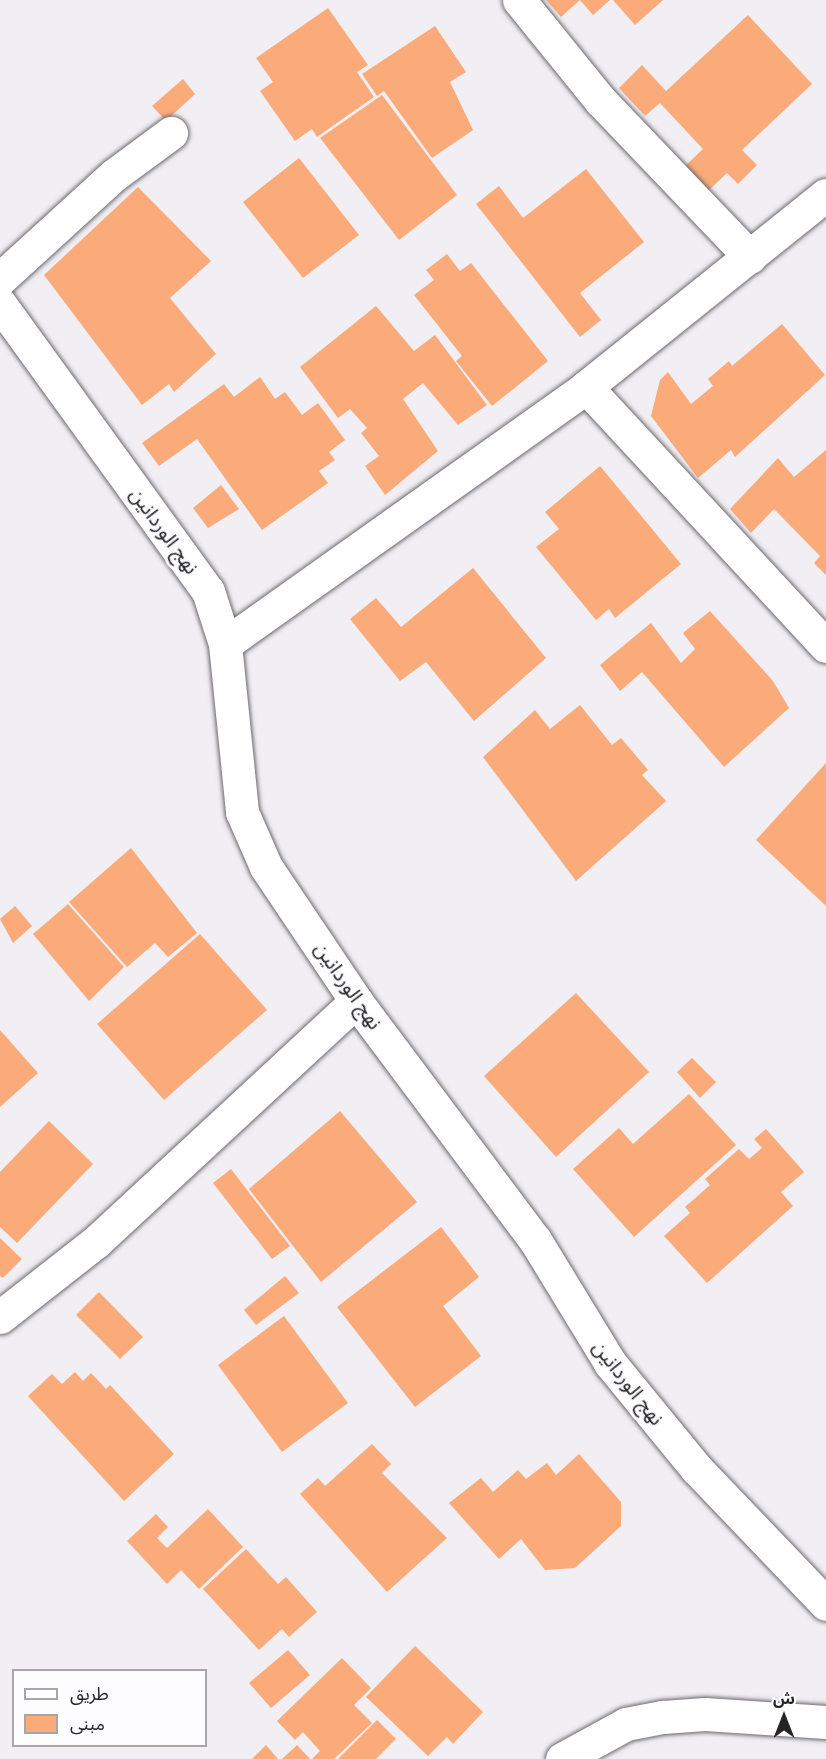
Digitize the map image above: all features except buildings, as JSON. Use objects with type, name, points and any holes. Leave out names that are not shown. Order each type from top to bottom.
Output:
[{"type":"street","points":[[519,0],[600,100],[750,257]]},
{"type":"street","points":[[0,279],[114,175],[171,133]]},
{"type":"street","points":[[225,644],[586,387],[826,195]]},
{"type":"street","name":"نهج الوردانين","points":[[0,304],[208,591],[225,644],[242,812],[266,867],[356,1000],[535,1240],[610,1364],[704,1476],[826,1604]]},
{"type":"street","points":[[586,387],[826,646]]},
{"type":"street","points":[[0,1317],[97,1241],[356,1000]]},
{"type":"street","points":[[562,1759],[626,1724],[663,1717],[705,1714],[826,1722]]}]
